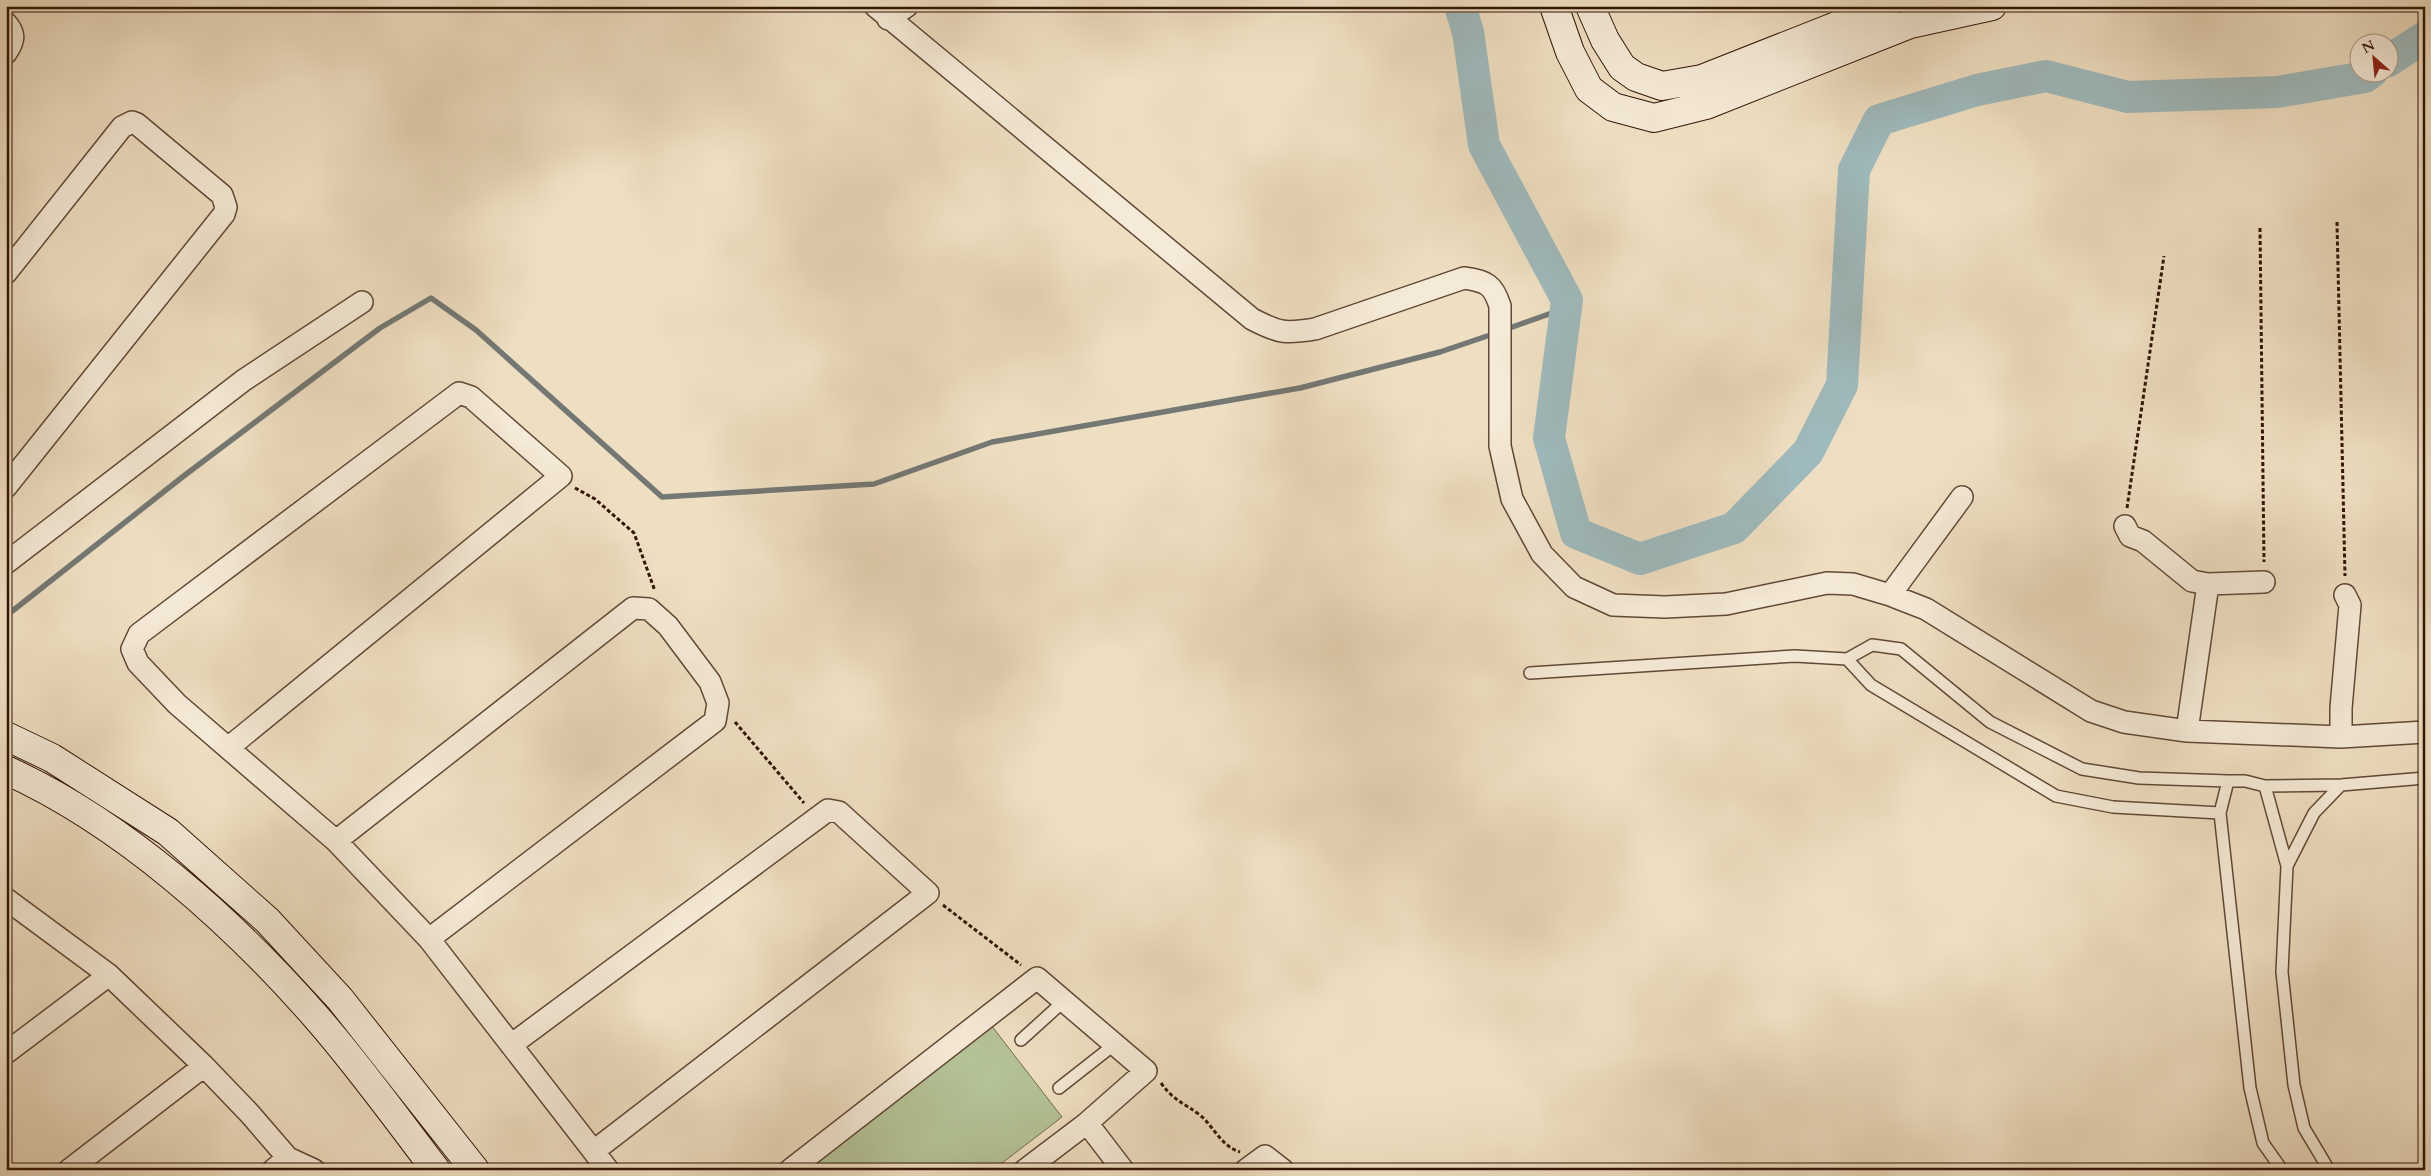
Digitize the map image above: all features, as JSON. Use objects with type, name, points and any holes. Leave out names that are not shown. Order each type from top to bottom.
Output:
[{"type":"street","points":[[881,13],[907,6]]},
{"type":"street","points":[[1554,6],[1570,52],[1589,90],[1613,107],[1654,118],[1706,106],[1910,24],[1992,6]]},
{"type":"street","points":[[1590,6],[1605,40],[1622,67],[1636,77],[1662,86],[1702,79],[1887,6]]},
{"type":"street","points":[[881,13],[1252,319],[1274,330],[1290,333],[1315,329],[1464,278],[1482,280],[1495,291],[1500,306],[1500,446],[1512,499],[1542,554],[1574,587],[1613,605],[1665,607],[1726,604],[1827,583],[1853,584],[1890,595],[1926,609],[2091,712],[2124,722],[2187,731],[2341,737],[2425,732]]},
{"type":"street","points":[[6,23],[13,34],[13,42],[6,53]]},
{"type":"street","points":[[6,273],[122,126],[128,123],[137,124],[222,195],[225,201],[224,214],[6,487]]},
{"type":"street","points":[[6,563],[244,380],[362,302]]},
{"type":"street","points":[[228,748],[561,476],[471,397],[459,393],[139,634],[132,649],[138,663],[177,704],[228,748],[336,841],[428,939],[608,1170]]},
{"type":"street","points":[[1890,595],[1962,497]]},
{"type":"street","points":[[2125,526],[2130,536],[2143,541],[2192,581],[2208,584],[2264,582]]},
{"type":"street","points":[[2187,731],[2208,584]]},
{"type":"street","points":[[2341,737],[2341,708],[2350,605],[2346,595]]},
{"type":"street","points":[[336,841],[633,608],[649,609],[668,626],[710,682],[718,703],[715,722],[428,939]]},
{"type":"street","points":[[6,736],[52,758],[168,832],[267,920],[340,1000],[475,1170]]},
{"type":"street","points":[[6,770],[36,784],[138,849],[244,940],[318,1019],[436,1170]]},
{"type":"street","points":[[511,1045],[816,817],[828,810],[840,812],[928,893],[594,1151]]},
{"type":"street","points":[[6,899],[109,975],[204,1066],[283,1166],[314,1170]]},
{"type":"street","points":[[6,1053],[109,975]]},
{"type":"street","points":[[790,1170],[1037,978],[1146,1070],[1087,1123],[1025,1170]]},
{"type":"street","points":[[69,1170],[204,1066]]},
{"type":"street","points":[[1087,1123],[1123,1170]]},
{"type":"street","points":[[1246,1170],[1265,1156],[1283,1170]]},
{"type":"lane","points":[[1530,673],[1795,656],[1847,659],[1872,645],[1901,649],[1990,722],[2082,769],[2139,778],[2245,782],[2265,786],[2341,785],[2425,778]]},
{"type":"lane","points":[[1847,659],[1872,685],[2056,796],[2112,807],[2220,813]]},
{"type":"lane","points":[[2228,781],[2220,813],[2250,1088],[2263,1143],[2282,1170]]},
{"type":"lane","points":[[2287,866],[2314,812],[2341,785]]},
{"type":"lane","points":[[2265,786],[2287,866],[2282,972],[2294,1085],[2304,1128],[2329,1170]]},
{"type":"lane","points":[[1021,1040],[1064,1001]]},
{"type":"lane","points":[[1060,1088],[1115,1044]]},
{"type":"path","points":[[2337,222],[2346,595]]},
{"type":"path","points":[[2260,228],[2264,582]]},
{"type":"path","points":[[2125,526],[2164,256]]},
{"type":"path","points":[[561,476],[572,487],[596,499],[634,533],[668,626]]},
{"type":"path","points":[[718,703],[816,817]]},
{"type":"path","points":[[928,893],[1037,978]]},
{"type":"path","points":[[1146,1070],[1160,1082],[1172,1098],[1200,1116],[1230,1149],[1245,1154],[1265,1156]]},
{"type":"green space","points":[[991,1025],[1062,1117],[993,1170],[803,1170]]},
{"type":"waterway","points":[[1460,6],[1468,32],[1484,145],[1567,300],[1549,438],[1576,533],[1640,559],[1734,528],[1808,452],[1842,385],[1854,170],[1879,120],[1977,90],[2046,76],[2128,97],[2277,92],[2348,80]]},
{"type":"waterway","points":[[2398,55],[2425,37]]},
{"type":"waterway","points":[[6,616],[185,475],[380,328],[431,298],[476,330],[662,497],[874,484],[992,442],[1300,388],[1440,352],[1496,333]]},
{"type":"waterway","points":[[1504,330],[1566,308]]}]
